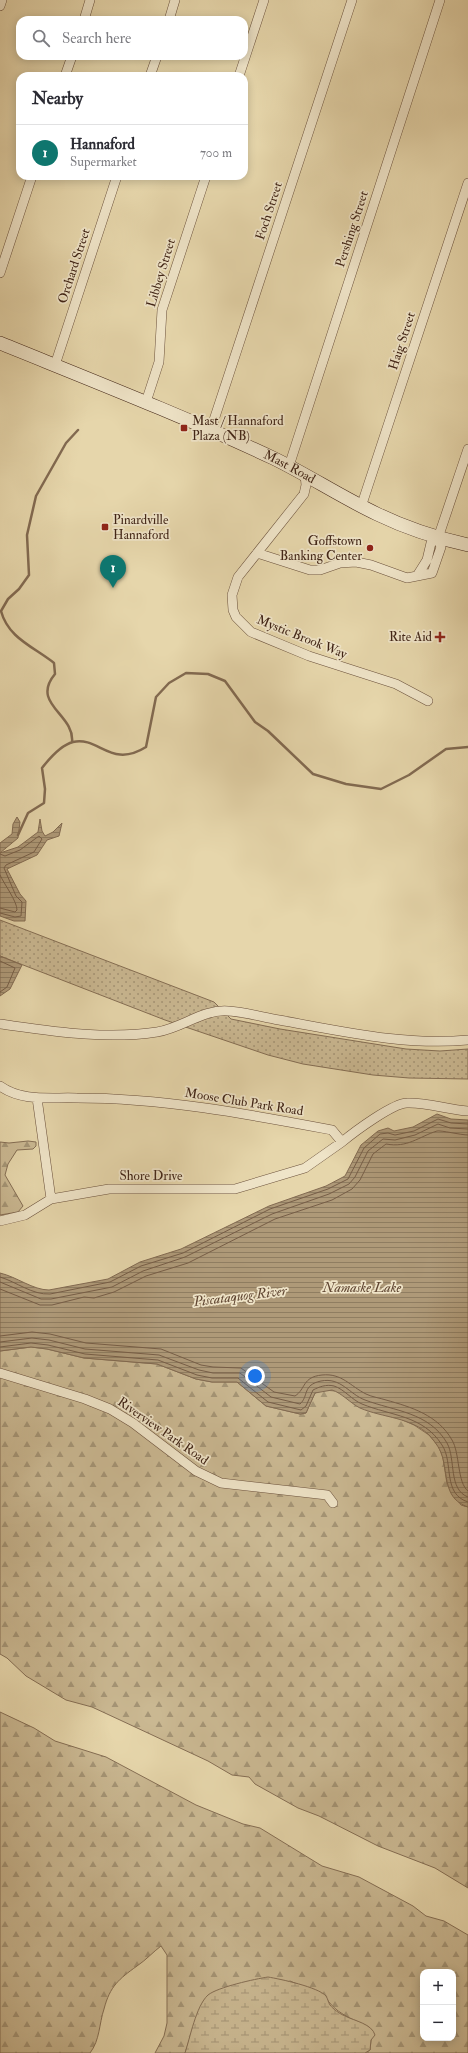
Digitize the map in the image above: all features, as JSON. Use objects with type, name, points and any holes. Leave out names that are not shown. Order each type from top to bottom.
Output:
[{"type":"main road","name":"Mast Road","points":[[0,343],[211,429],[305,474],[361,507],[401,525],[438,538],[468,545]]},
{"type":"street","points":[[0,6],[2,0]]},
{"type":"street","points":[[85,16],[90,0]]},
{"type":"street","points":[[170,16],[175,0]]},
{"type":"street","points":[[248,49],[264,0]]},
{"type":"street","name":"Foch Street","points":[[211,429],[352,0]]},
{"type":"street","name":"Pershing Street","points":[[289,466],[440,0]]},
{"type":"street","points":[[66,72],[71,60]]},
{"type":"street","points":[[151,72],[156,60]]},
{"type":"street","points":[[240,72],[244,60]]},
{"type":"street","points":[[0,273],[31,180]]},
{"type":"street","name":"Orchard Street","points":[[55,365],[116,180]]},
{"type":"street","name":"Libbey Street","points":[[146,402],[159,362],[162,310],[205,180]]},
{"type":"street","name":"Haig Street","points":[[361,507],[468,183]]},
{"type":"street","points":[[257,553],[310,570],[320,570],[340,563],[356,562],[371,565],[407,578],[432,573],[441,547],[438,538],[468,449]]},
{"type":"street","name":"Mystic Brook Way","points":[[305,474],[306,485],[304,494],[238,577],[232,595],[233,610],[245,628],[309,656],[396,684],[428,701]]},
{"type":"street","points":[[417,576],[427,560],[430,543],[438,538]]},
{"type":"street","points":[[0,1024],[73,1033],[137,1035],[163,1031],[180,1026],[211,1012],[229,1011],[320,1027],[408,1040],[445,1043],[468,1040]]},
{"type":"street","name":"Moose Club Park Road","points":[[0,1086],[15,1094],[37,1098],[88,1098],[196,1106],[332,1130],[342,1142]]},
{"type":"street","points":[[0,1221],[25,1215],[51,1199],[37,1098]]},
{"type":"street","points":[[342,1142],[390,1109],[401,1104],[422,1104],[468,1112]]},
{"type":"street","name":"Shore Drive","points":[[51,1199],[125,1188],[235,1189],[305,1168],[342,1142]]},
{"type":"street","name":"Riverview Park Road","points":[[0,1372],[85,1399],[110,1409],[133,1423],[196,1471],[221,1483],[238,1486],[300,1490],[327,1495],[333,1503]]},
{"type":"green space","points":[[0,920],[214,1002],[231,1019],[280,1029],[406,1049],[440,1051],[468,1049],[468,1079],[409,1078],[373,1075],[303,1064],[268,1055],[165,1020],[0,956]]},
{"type":"green space","points":[[28,1141],[36,1142],[36,1146],[33,1149],[17,1150],[8,1164],[5,1175],[23,1206],[18,1212],[0,1215],[0,1142],[9,1143]]},
{"type":"green space","points":[[31,1347],[47,1349],[84,1358],[157,1364],[196,1379],[212,1382],[237,1382],[266,1406],[300,1414],[306,1413],[315,1393],[323,1390],[336,1391],[414,1425],[429,1435],[439,1447],[443,1458],[447,1484],[461,1505],[468,1507],[468,1888],[435,1868],[378,1846],[319,1816],[298,1808],[255,1784],[249,1777],[232,1775],[208,1761],[92,1707],[66,1700],[26,1676],[7,1658],[0,1654],[0,1351]]},
{"type":"green space","points":[[0,1712],[34,1728],[55,1741],[106,1757],[196,1805],[243,1824],[260,1828],[322,1866],[359,1877],[413,1906],[426,1916],[444,1921],[468,1935],[468,2053],[365,2053],[370,2050],[371,2040],[369,2027],[338,2011],[325,1996],[290,1981],[198,2013],[185,2053],[155,2053],[164,2036],[167,2023],[167,1955],[161,1946],[125,1975],[112,1989],[106,2001],[96,2043],[90,2053],[0,2053]]},
{"type":"green space","points":[[268,1977],[298,1984],[322,1993],[326,1996],[330,2005],[337,2011],[367,2025],[375,2035],[371,2040],[370,2050],[365,2053],[185,2053],[197,2014],[208,1995],[228,1986]]},
{"type":"water","points":[[17,817],[20,822],[18,838],[0,853],[0,843],[12,834],[13,824]]},
{"type":"water","points":[[40,819],[42,831],[45,836],[53,832],[62,823],[59,836],[47,840],[37,855],[7,869],[20,894],[26,901],[25,921],[14,921],[0,916],[0,853],[18,847],[38,832]]},
{"type":"water","points":[[0,956],[22,965],[10,989],[0,996]]},
{"type":"water","name":"Namaske Lake","points":[[437,1114],[451,1119],[468,1120],[468,1507],[461,1504],[451,1494],[441,1453],[430,1436],[415,1425],[406,1421],[360,1408],[339,1393],[332,1390],[315,1393],[306,1413],[300,1414],[266,1406],[237,1382],[212,1382],[196,1379],[157,1364],[84,1358],[47,1349],[31,1347],[0,1351],[0,1273],[13,1277],[31,1286],[49,1290],[108,1279],[140,1262],[181,1249],[269,1206],[326,1186],[345,1176],[361,1145],[378,1131],[388,1128],[394,1131],[413,1127]]},
{"type":"waterway","points":[[72,742],[71,732],[50,701],[48,693],[49,684],[55,674],[54,663],[16,635],[9,628],[1,611],[8,599],[19,589],[29,575],[27,535],[36,496],[66,443],[78,430]]},
{"type":"waterway","points":[[18,835],[28,813],[44,803],[45,789],[42,768],[56,753],[64,746],[73,742],[82,741],[114,754],[123,755],[134,753],[146,747],[156,697],[169,683],[186,673],[208,674],[225,681],[255,722],[268,731],[313,774],[346,784],[381,789],[409,775],[446,749],[468,747]]},
{"type":"place","name":"Mast / Hannaford Plaza (NB)","points":[[184,428]]},
{"type":"place","name":"Pinardville Hannaford","points":[[105,527]]},
{"type":"place","name":"Goffstown Banking Center","points":[[370,548]]},
{"type":"place","name":"Hannaford","points":[[113,588]]},
{"type":"place","name":"Rite Aid","points":[[440,637]]},
{"type":"water label","name":"Piscataquog River","points":[[240,1296]]}]
